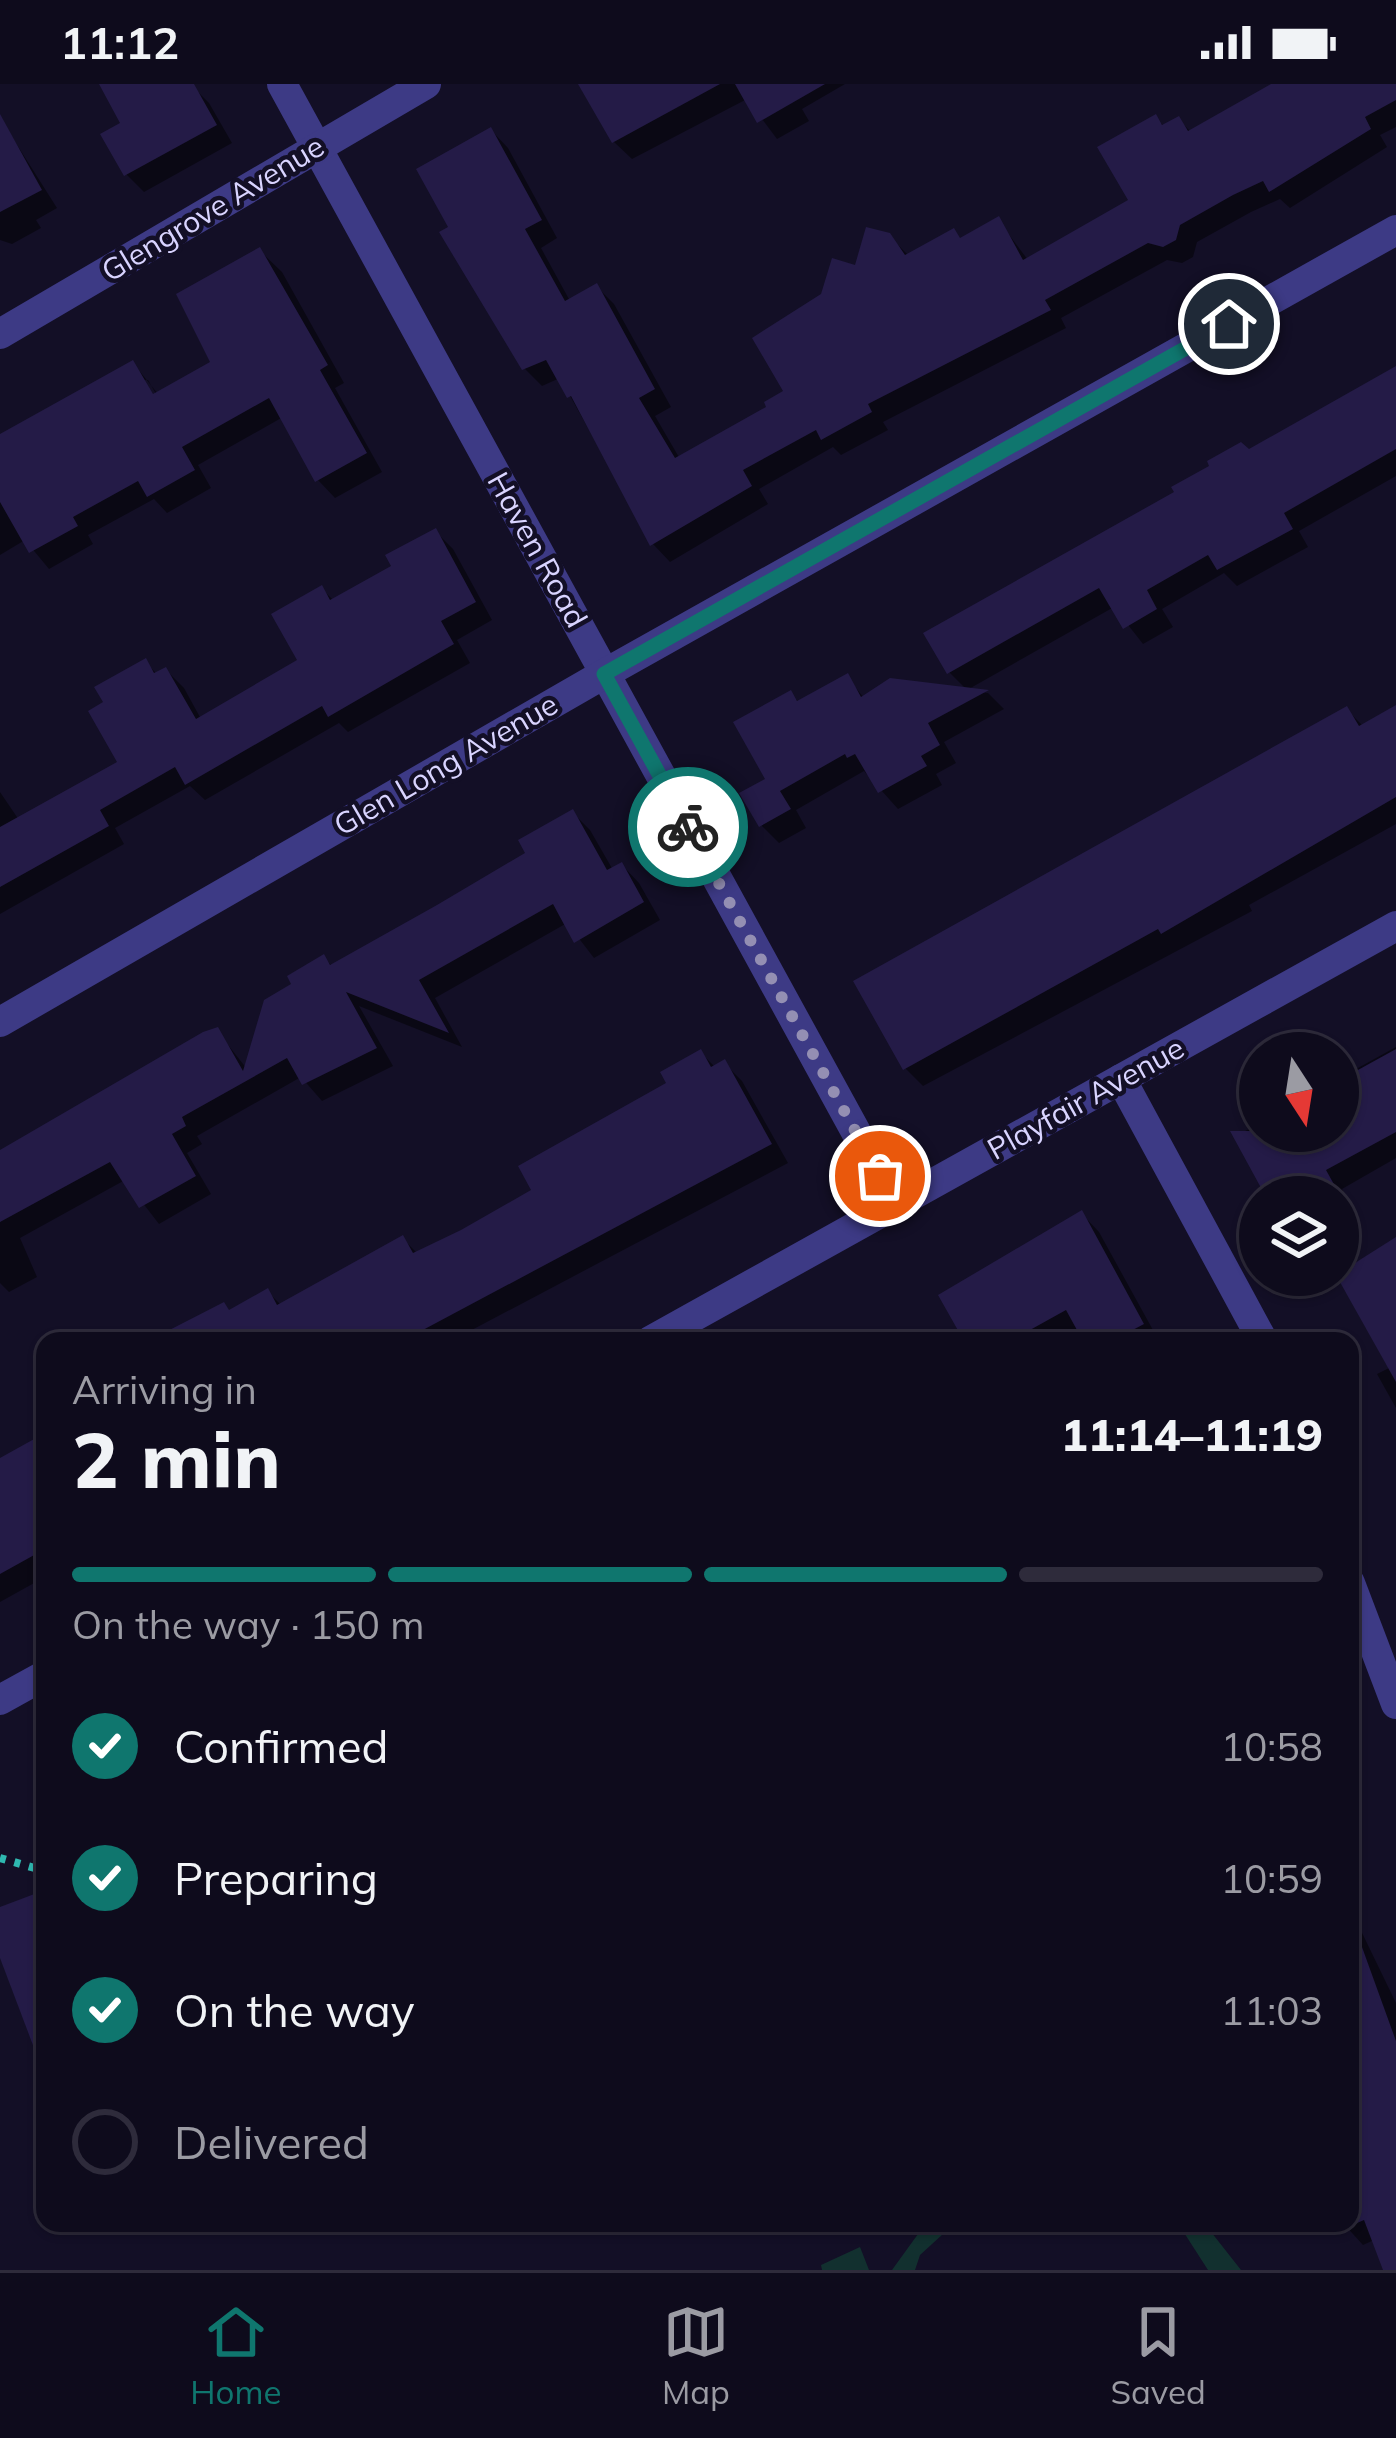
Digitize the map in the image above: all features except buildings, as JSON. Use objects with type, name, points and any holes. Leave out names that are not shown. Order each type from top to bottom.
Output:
[{"type":"street","name":"Haven Road","points":[[281,84],[896,1205]]},
{"type":"street","name":"Glengrove Avenue","points":[[0,334],[426,84]]},
{"type":"street","name":"Glen Long Avenue","points":[[0,1022],[604,674],[1396,230]]},
{"type":"street","name":"Playfair Avenue","points":[[666,1332],[1396,926]]},
{"type":"street","points":[[1121,1079],[1258,1332]]},
{"type":"street","points":[[1359,1607],[1396,1704]]},
{"type":"street","points":[[0,1700],[36,1680]]},
{"type":"path","points":[[0,1858],[36,1868]]},
{"type":"green space","points":[[919,2232],[945,2232],[920,2255],[915,2270],[892,2270]]},
{"type":"green space","points":[[1184,2232],[1211,2232],[1241,2270],[1208,2270]]},
{"type":"green space","points":[[860,2247],[869,2270],[822,2270],[821,2265]]},
{"type":"way so far","points":[[688,827],[880,1176]]},
{"type":"route","points":[[688,827],[604,674],[1229,324]]}]
